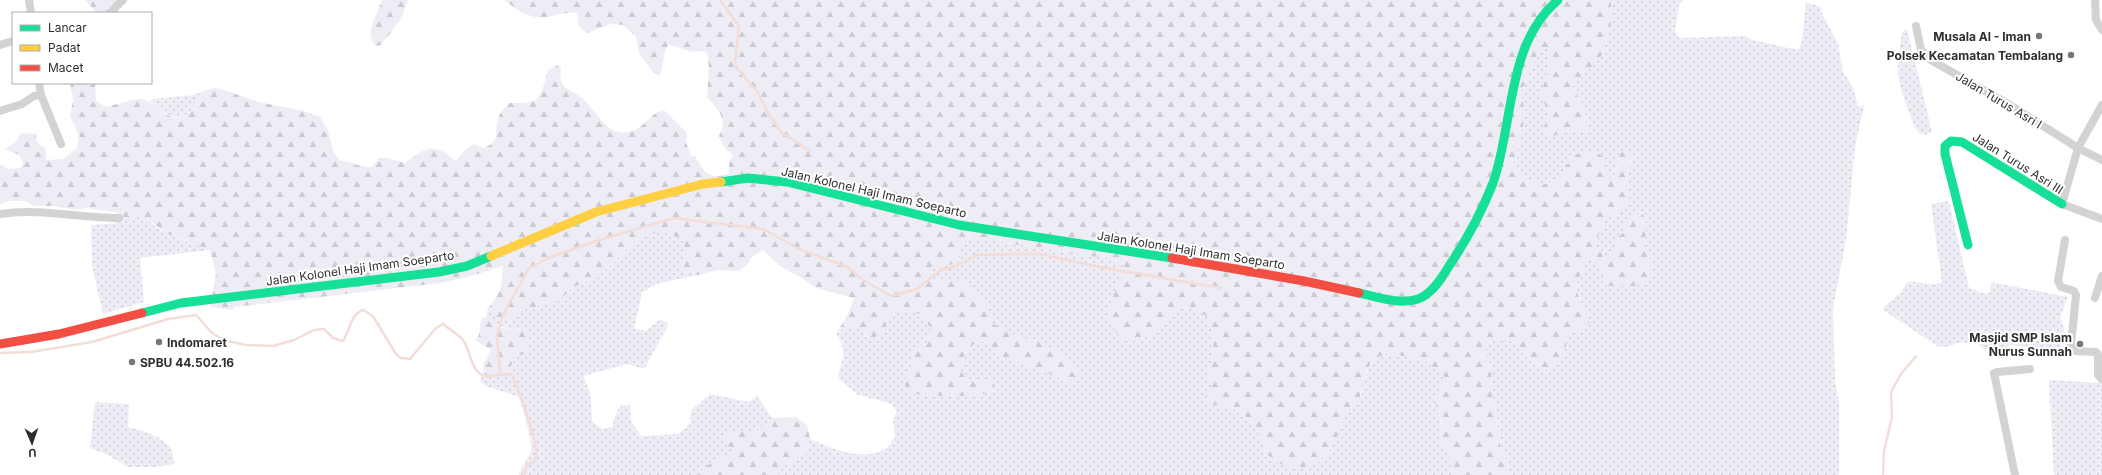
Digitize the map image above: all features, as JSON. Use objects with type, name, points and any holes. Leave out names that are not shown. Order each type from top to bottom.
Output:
[{"type":"main road","name":"Jalan Kolonel Haji Imam Soeparto","points":[[0,344],[59,334],[181,303],[431,272],[467,266],[596,212],[703,184],[748,178],[787,182],[959,225],[1202,263],[1304,281],[1399,302],[1413,301],[1423,297],[1437,284],[1485,200],[1492,182],[1523,50],[1529,35],[1547,8],[1558,0]]},
{"type":"main road","name":"Jalan Turus Asri III","points":[[1968,245],[1945,154],[1945,146],[1951,141],[1962,142],[2062,204]]},
{"type":"street","points":[[29,0],[31,12]]},
{"type":"street","points":[[111,12],[123,0]]},
{"type":"street","points":[[2095,0],[2096,20],[2102,30]]},
{"type":"street","name":"Jalan Turus Asri I","points":[[1916,26],[1921,50],[1929,59],[2008,104],[2078,148],[2102,160]]},
{"type":"street","points":[[0,45],[12,41]]},
{"type":"street","points":[[39,84],[41,95],[61,144]]},
{"type":"street","points":[[0,110],[22,104],[34,96],[41,95]]},
{"type":"street","points":[[2102,105],[2078,148],[2062,204],[2102,218]]},
{"type":"street","points":[[0,214],[41,212],[89,218],[119,218]]},
{"type":"street","points":[[2065,240],[2058,281],[2061,287],[2074,291],[2076,295],[2071,345],[2075,351],[2096,352],[2098,354],[2098,375],[2102,379]]},
{"type":"street","points":[[2095,298],[2102,276]]},
{"type":"street","points":[[2015,475],[1994,373],[2030,369]]},
{"type":"green space","points":[[85,0],[127,0],[116,12],[96,12]]},
{"type":"green space","points":[[382,0],[408,0],[401,19],[381,45],[376,46],[372,41],[371,29]]},
{"type":"green space","points":[[504,0],[1611,0],[1611,28],[1601,57],[1572,87],[1585,109],[1587,133],[1568,130],[1554,136],[1542,132],[1549,114],[1541,94],[1549,67],[1548,47],[1538,53],[1521,93],[1525,112],[1521,138],[1514,163],[1526,180],[1545,184],[1562,177],[1565,167],[1575,155],[1596,152],[1605,158],[1605,172],[1610,179],[1615,174],[1620,153],[1629,150],[1634,155],[1629,166],[1627,178],[1629,203],[1620,215],[1606,218],[1594,246],[1601,251],[1604,257],[1609,259],[1614,240],[1623,233],[1625,221],[1635,214],[1642,213],[1646,220],[1645,247],[1650,253],[1651,279],[1637,286],[1606,286],[1602,280],[1600,264],[1594,259],[1589,258],[1576,284],[1578,295],[1590,322],[1580,331],[1571,332],[1559,364],[1542,372],[1525,352],[1505,338],[1484,343],[1492,371],[1490,384],[1498,421],[1501,452],[1509,462],[1508,475],[1453,475],[1453,463],[1441,443],[1439,433],[1441,421],[1436,404],[1440,386],[1446,378],[1425,361],[1386,354],[1373,359],[1367,371],[1356,408],[1344,413],[1338,435],[1328,453],[1321,460],[1312,465],[1301,467],[1289,467],[1278,462],[1261,449],[1258,432],[1249,419],[1233,409],[1206,402],[1206,390],[1215,383],[1208,377],[1214,342],[1211,326],[1207,318],[1201,312],[1196,309],[1183,308],[1173,314],[1154,334],[1142,338],[1121,340],[1107,319],[1123,264],[1111,259],[973,238],[964,239],[963,247],[960,251],[960,260],[956,264],[933,267],[928,280],[967,282],[984,300],[994,324],[1005,331],[1053,348],[1067,360],[1080,376],[1072,383],[994,353],[988,341],[971,346],[964,359],[961,371],[967,380],[993,380],[996,390],[965,396],[912,394],[905,385],[912,353],[929,340],[931,328],[920,314],[907,311],[895,313],[886,321],[885,329],[872,340],[856,326],[848,327],[836,334],[847,316],[854,298],[816,288],[799,276],[781,267],[763,250],[752,257],[747,265],[739,271],[719,270],[698,275],[684,271],[678,265],[686,254],[682,239],[663,232],[642,235],[597,278],[573,287],[559,301],[526,309],[509,322],[492,314],[488,308],[492,304],[500,289],[503,266],[468,277],[440,283],[234,307],[233,310],[210,307],[216,273],[210,250],[165,233],[152,222],[141,216],[133,219],[126,218],[115,212],[85,208],[77,210],[52,206],[33,206],[26,201],[8,201],[0,204],[0,165],[9,169],[20,168],[23,164],[19,155],[5,149],[15,143],[21,133],[36,134],[37,142],[46,149],[47,160],[63,159],[77,148],[79,135],[70,116],[73,100],[70,84],[95,84],[96,101],[106,107],[140,99],[151,103],[166,114],[179,118],[190,113],[204,91],[215,88],[259,102],[304,111],[320,117],[327,128],[334,153],[341,161],[372,167],[379,158],[388,158],[405,163],[419,153],[430,148],[442,151],[456,161],[464,151],[474,144],[484,148],[490,145],[494,142],[497,124],[503,110],[509,103],[525,103],[536,100],[542,91],[548,70],[558,65],[561,68],[560,72],[564,86],[587,102],[607,126],[613,130],[620,132],[633,131],[638,129],[654,115],[664,110],[687,133],[686,142],[691,156],[695,156],[708,174],[717,176],[729,173],[729,162],[733,155],[725,149],[719,136],[723,124],[721,115],[707,97],[709,68],[707,52],[691,52],[669,44],[665,52],[661,73],[659,76],[652,71],[639,53],[636,36],[623,25],[610,24],[588,33],[580,27],[577,13],[564,13],[538,17],[526,14]]},
{"type":"green space","points":[[1611,0],[1683,0],[1679,5],[1675,31],[1679,38],[1745,36],[1752,40],[1798,50],[1802,41],[1806,2],[1821,7],[1822,14],[1838,43],[1843,72],[1853,87],[1858,107],[1864,105],[1855,147],[1846,240],[1833,308],[1835,381],[1839,403],[1839,475],[1508,475],[1509,462],[1501,452],[1498,421],[1490,384],[1492,371],[1484,343],[1505,338],[1519,346],[1543,372],[1571,332],[1580,331],[1590,322],[1578,295],[1576,284],[1589,258],[1594,259],[1600,264],[1602,280],[1645,247],[1646,220],[1614,240],[1609,259],[1604,257],[1601,251],[1594,246],[1606,218],[1620,215],[1627,176],[1634,155],[1620,153],[1615,174],[1610,179],[1605,172],[1605,158],[1565,167],[1562,177],[1545,184],[1526,180],[1514,163],[1521,138],[1525,112],[1521,93],[1538,53],[1548,47],[1549,67],[1541,94],[1549,114],[1554,136],[1568,130],[1587,133],[1585,109],[1572,87],[1601,57],[1611,28]]},
{"type":"green space","points":[[1907,29],[1932,132],[1925,135],[1917,132],[1904,100],[1898,76],[1902,32]]},
{"type":"green space","points":[[204,91],[192,109],[182,117],[169,115],[150,102],[153,99],[193,95]]},
{"type":"green space","points":[[1949,201],[1969,288],[1987,294],[1990,292],[1991,282],[2068,297],[2060,317],[2064,328],[2063,340],[2060,349],[2010,345],[2003,350],[1984,349],[1981,348],[1979,344],[1960,342],[1948,347],[1937,346],[1882,309],[1901,292],[1907,282],[1938,284],[1942,282],[1931,204]]},
{"type":"green space","points":[[122,216],[133,219],[140,216],[145,218],[161,231],[210,250],[140,258],[144,302],[103,314],[92,266],[91,225],[116,223]]},
{"type":"green space","points":[[663,232],[682,239],[686,254],[684,271],[698,275],[656,284],[642,293],[634,329],[646,331],[660,319],[669,324],[644,369],[627,364],[583,376],[590,392],[592,421],[602,429],[613,427],[614,419],[620,406],[630,405],[631,421],[641,436],[678,434],[690,424],[691,410],[710,394],[749,402],[757,396],[772,418],[758,430],[726,434],[734,452],[706,466],[698,475],[519,475],[521,468],[529,457],[531,446],[527,424],[519,397],[486,386],[480,381],[484,370],[494,375],[506,373],[517,357],[526,353],[526,330],[495,324],[486,317],[488,308],[491,313],[509,322],[526,309],[559,301],[573,287],[597,278],[642,235]]},
{"type":"green space","points":[[973,238],[1085,254],[1111,259],[1123,264],[1121,280],[1110,304],[1121,339],[1151,336],[1161,328],[1173,314],[1183,308],[1196,309],[1201,312],[1207,318],[1213,334],[1213,351],[1208,377],[1215,383],[1214,405],[1232,409],[1243,414],[1251,422],[1261,437],[1341,427],[1344,413],[1362,394],[1362,384],[1373,359],[1385,354],[1398,355],[1425,361],[1446,378],[1438,413],[1441,421],[1439,433],[1441,443],[1453,463],[1453,475],[778,475],[781,468],[806,454],[810,439],[837,450],[857,454],[867,454],[876,453],[885,449],[895,437],[893,419],[897,412],[892,404],[858,395],[838,378],[843,351],[836,334],[848,326],[856,326],[872,340],[886,322],[897,313],[904,310],[911,310],[923,316],[931,328],[929,340],[912,353],[912,394],[965,396],[996,390],[993,380],[967,380],[961,371],[968,349],[975,344],[989,341],[994,353],[1072,383],[1080,376],[993,324],[984,300],[967,283],[928,280],[933,267],[956,264],[964,239]]},
{"type":"green space","points":[[486,317],[502,328],[527,330],[531,342],[526,353],[517,357],[506,373],[494,376],[484,370],[483,365],[491,350],[475,340],[479,335],[481,319]]},
{"type":"green space","points":[[2098,363],[2102,363],[2102,475],[2054,475],[2049,380],[2098,383]]},
{"type":"green space","points":[[95,402],[129,404],[128,427],[145,432],[162,440],[173,454],[174,464],[156,467],[128,467],[108,455],[90,448]]},
{"type":"green space","points":[[796,417],[807,425],[810,439],[806,454],[781,468],[778,475],[698,475],[706,466],[734,452],[722,440],[726,434],[758,430],[772,418]]},
{"type":"waterway","points":[[720,0],[739,26],[735,62],[737,69],[757,91],[769,115],[781,132],[810,151]]},
{"type":"waterway","points":[[500,374],[497,335],[503,315],[529,268],[551,257],[602,239],[674,218],[763,229],[799,249],[847,267],[863,280],[891,296],[917,289],[942,269],[954,267],[977,255],[1040,254],[1099,267],[1221,288]]},
{"type":"waterway","points":[[0,353],[31,352],[92,342],[168,319],[196,315],[211,332],[223,340],[246,345],[273,346],[294,340],[314,330],[324,329],[333,338],[343,341],[355,315],[363,310],[373,316],[396,354],[401,358],[410,359],[436,328],[443,324],[463,340],[475,368],[482,375],[490,377],[504,374],[512,375],[527,416],[536,450],[535,460],[527,465],[524,475]]},
{"type":"waterway","points":[[1883,475],[1884,451],[1892,417],[1891,392],[1901,374],[1916,356]]},
{"type":"traffic: fast","points":[[1359,293],[1388,300],[1411,301],[1423,297],[1443,276],[1473,226],[1493,183],[1500,160],[1520,61],[1529,39],[1541,18],[1558,0]]},
{"type":"traffic: fast","points":[[1968,245],[1945,154],[1945,146],[1951,141],[1962,142],[2062,204]]},
{"type":"traffic: fast","points":[[721,182],[748,178],[787,182],[959,225],[1172,258]]},
{"type":"traffic: fast","points":[[142,313],[181,303],[439,272],[467,266],[491,256]]},
{"type":"traffic: slow","points":[[491,256],[596,212],[703,184],[721,182]]},
{"type":"traffic: jam","points":[[1172,258],[1304,281],[1359,293]]},
{"type":"traffic: jam","points":[[0,344],[59,334],[142,313]]},
{"type":"place","name":"Musala Al - Iman","points":[[2039,36]]},
{"type":"place","name":"Polsek Kecamatan Tembalang","points":[[2071,55]]},
{"type":"place","name":"Indomaret","points":[[159,342]]},
{"type":"place","name":"Masjid SMP Islam Nurus Sunnah","points":[[2080,344]]},
{"type":"place","name":"SPBU 44.502.16","points":[[132,362]]}]
